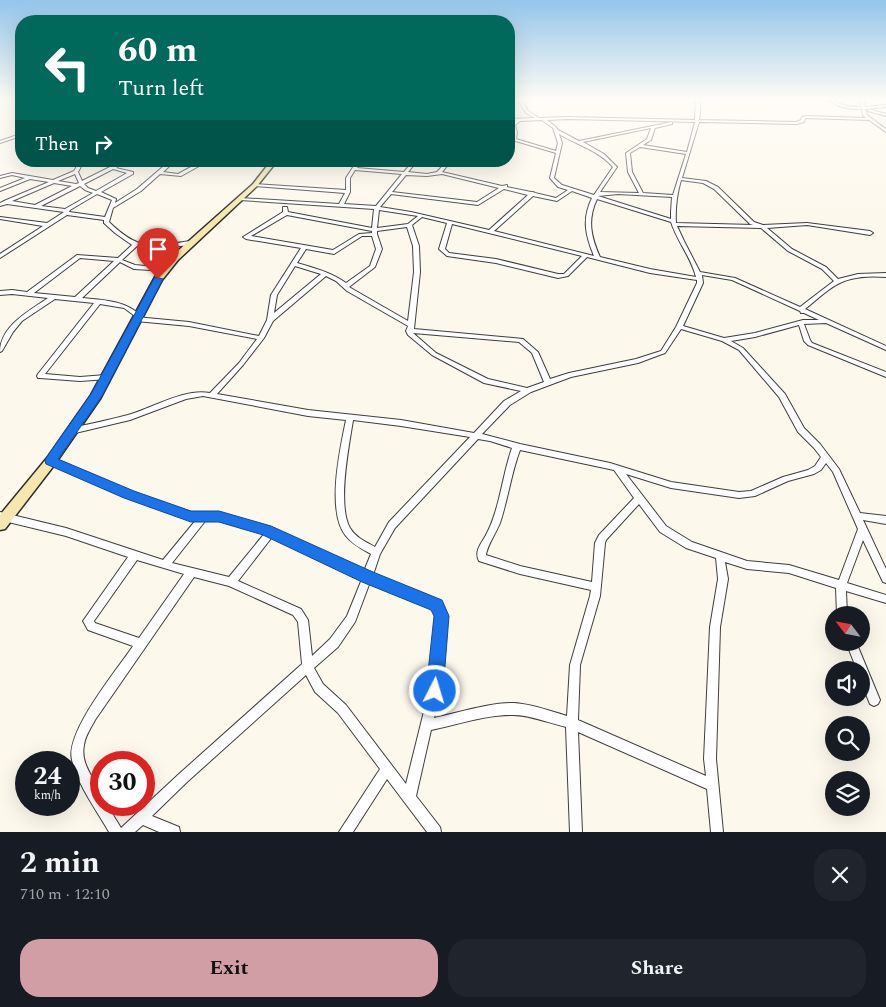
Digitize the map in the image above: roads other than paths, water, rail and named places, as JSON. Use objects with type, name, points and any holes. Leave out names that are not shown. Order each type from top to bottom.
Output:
[{"type":"main road","points":[[2,520],[51,461],[71,431],[106,377],[136,317],[165,270],[190,243],[255,185],[269,167]]},
{"type":"street","points":[[515,139],[556,152]]},
{"type":"street","points":[[559,139],[560,144],[556,152],[552,178],[560,186],[570,191],[596,196],[673,222],[762,227],[815,224],[870,233]]},
{"type":"street","points":[[572,139],[588,146],[615,167],[596,196],[589,217],[588,234],[598,258]]},
{"type":"street","points":[[560,144],[595,139]]},
{"type":"street","points":[[641,193],[630,172],[628,152],[649,139]]},
{"type":"street","points":[[126,832],[343,633],[359,604],[376,553],[385,535],[401,513],[507,403],[528,390],[548,382],[581,372],[656,355],[666,349],[699,286],[699,276],[680,240],[673,222],[675,196],[682,179],[692,139]]},
{"type":"street","points":[[640,146],[688,153]]},
{"type":"street","points":[[0,205],[76,172],[79,167]]},
{"type":"street","points":[[112,207],[131,196],[166,167]]},
{"type":"street","points":[[159,173],[179,175],[194,167]]},
{"type":"street","points":[[346,286],[372,267],[379,250],[374,232],[377,208],[410,167]]},
{"type":"street","points":[[341,205],[348,192],[348,178],[353,169],[430,175],[439,172],[444,167]]},
{"type":"street","points":[[2,254],[95,193],[132,173],[113,168],[34,207]]},
{"type":"street","points":[[76,172],[79,185]]},
{"type":"street","points":[[439,172],[505,186],[557,200],[570,191]]},
{"type":"street","points":[[0,177],[12,174],[79,185],[95,193],[131,196]]},
{"type":"street","points":[[2,188],[30,178]]},
{"type":"street","points":[[682,179],[704,182],[716,188],[751,222],[762,227],[786,247],[824,268],[837,281]]},
{"type":"street","points":[[255,185],[348,192]]},
{"type":"street","points":[[391,193],[478,204],[505,186]]},
{"type":"street","points":[[596,196],[625,191],[654,196],[675,196]]},
{"type":"street","points":[[490,232],[533,193]]},
{"type":"street","points":[[106,219],[114,200],[107,195]]},
{"type":"street","points":[[240,199],[377,208],[421,216],[654,272],[733,279],[886,348]]},
{"type":"street","points":[[283,201],[286,212]]},
{"type":"street","points":[[6,202],[106,219]]},
{"type":"street","points":[[374,232],[286,212],[246,236],[336,252],[361,236],[409,225],[421,216]]},
{"type":"street","points":[[0,218],[48,225]]},
{"type":"street","points":[[106,219],[108,224],[135,245],[160,248],[190,243]]},
{"type":"street","points":[[450,224],[442,249],[447,254],[496,261],[558,276],[566,275],[586,255]]},
{"type":"street","points":[[409,225],[416,246],[417,272],[410,328],[417,341],[434,354],[486,381],[528,390]]},
{"type":"street","points":[[77,299],[135,245]]},
{"type":"street","points":[[211,396],[241,364],[261,338],[270,320],[274,295],[304,247]]},
{"type":"street","points":[[28,294],[78,256],[118,260],[134,267],[165,270]]},
{"type":"street","points":[[293,264],[325,274],[410,328],[521,340],[535,352],[548,382]]},
{"type":"street","points":[[270,320],[325,274]]},
{"type":"street","points":[[802,309],[837,281],[854,274],[886,275]]},
{"type":"street","points":[[0,293],[28,294],[98,302],[126,307],[136,317],[189,324],[261,338]]},
{"type":"street","points":[[0,350],[10,331],[20,320],[53,297]]},
{"type":"street","points":[[98,302],[40,376],[80,379],[106,377]]},
{"type":"street","points":[[802,309],[802,322],[807,342],[886,375]]},
{"type":"street","points":[[724,340],[755,335],[802,322],[832,323]]},
{"type":"street","points":[[679,327],[724,340],[746,353],[782,396],[801,430],[836,471],[886,579]]},
{"type":"street","points":[[0,337],[10,331]]},
{"type":"street","points":[[71,431],[130,417],[195,394],[350,419],[401,423],[474,436],[617,469],[671,485],[746,496],[812,472],[818,468],[826,457]]},
{"type":"street","points":[[350,419],[342,459],[341,520],[353,538],[376,553]]},
{"type":"street","points":[[516,446],[494,525],[481,551],[482,558],[520,570],[596,588]]},
{"type":"street","points":[[51,461],[129,495],[191,516],[219,517],[271,532],[368,577],[437,605],[442,616],[435,691],[409,797]]},
{"type":"street","points":[[617,469],[649,514],[673,537],[720,556],[756,567],[790,569],[841,587],[886,599]]},
{"type":"street","points":[[576,832],[572,723],[575,665],[580,642],[592,610],[602,538],[638,498]]},
{"type":"street","points":[[165,565],[204,516]]},
{"type":"street","points":[[858,516],[886,520]]},
{"type":"street","points":[[2,520],[66,532],[165,565],[231,582],[300,615],[303,620],[308,667],[319,688],[342,709],[435,832]]},
{"type":"street","points":[[842,606],[841,587],[863,528]]},
{"type":"street","points":[[231,582],[271,532]]},
{"type":"street","points":[[135,555],[88,621],[92,627],[141,644]]},
{"type":"street","points":[[717,832],[710,760],[715,627],[723,579],[720,556]]},
{"type":"street","points":[[116,832],[79,765],[76,752],[80,737],[91,716],[192,571]]},
{"type":"street","points":[[855,651],[874,700]]},
{"type":"street","points":[[428,724],[471,714],[513,709],[572,723],[712,784]]},
{"type":"street","points":[[345,832],[387,768]]},
{"type":"street","points":[[142,818],[174,832]]}]
